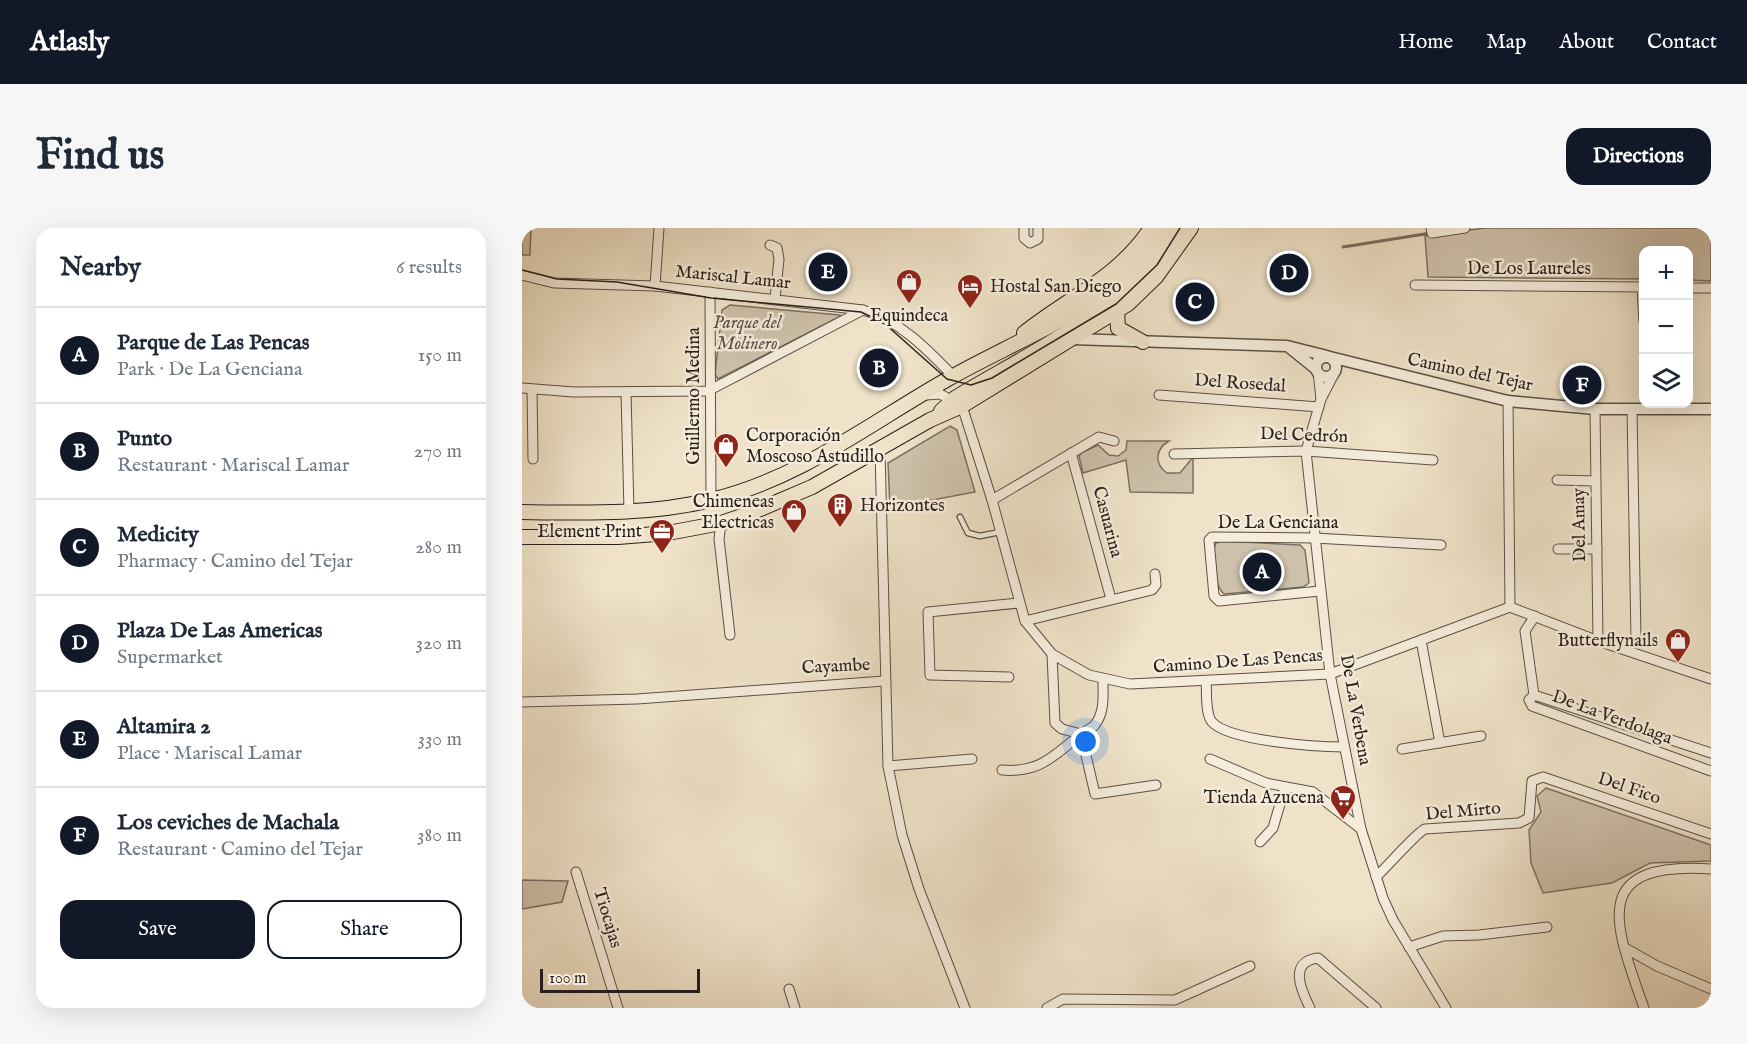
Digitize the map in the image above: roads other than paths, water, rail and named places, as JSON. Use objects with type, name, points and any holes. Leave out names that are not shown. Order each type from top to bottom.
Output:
[{"type":"main road","points":[[1008,346],[1040,321],[1104,279],[1131,254],[1151,228]]},
{"type":"main road","points":[[522,512],[629,511],[711,501],[770,482],[807,464],[953,376],[1008,346],[1051,327],[1112,287],[1164,228]]},
{"type":"main road","points":[[957,404],[979,384],[1077,325],[1122,292],[1145,270],[1176,228]]},
{"type":"main road","points":[[522,537],[618,537],[668,533],[721,523],[780,502],[880,450],[1117,311],[1156,278],[1191,228]]},
{"type":"main road","points":[[1117,311],[1118,328],[1143,342]]},
{"type":"street","points":[[655,286],[659,228]]},
{"type":"street","points":[[1024,228],[1024,238],[1029,243],[1038,239],[1038,228]]},
{"type":"street","points":[[1431,230],[1465,228]]},
{"type":"street","points":[[770,244],[777,248],[778,259],[775,299]]},
{"type":"street","name":"Mariscal Lamar","points":[[522,275],[554,283],[655,286],[863,310],[879,314],[904,330],[953,376]]},
{"type":"street","name":"De Los Laureles","points":[[1415,285],[1639,287]]},
{"type":"street","points":[[1693,288],[1711,288]]},
{"type":"street","name":"Guillermo Medina","points":[[710,292],[708,391],[711,501]]},
{"type":"street","points":[[533,459],[527,388],[626,392],[708,391],[863,310]]},
{"type":"street","name":"Camino del Tejar","points":[[1072,339],[1287,346],[1508,401],[1595,410],[1639,408]]},
{"type":"street","points":[[1287,346],[1317,371],[1325,377],[1335,373],[1335,361],[1328,357],[1318,360],[1317,371]]},
{"type":"street","name":"Camino del Tejar","points":[[1335,373],[1366,366]]},
{"type":"street","name":"De La Verbena","points":[[1317,371],[1320,403]]},
{"type":"street","name":"De La Verbena","points":[[1335,373],[1320,403],[1306,451],[1330,674],[1361,829],[1376,877],[1393,920],[1446,1008]]},
{"type":"street","points":[[626,392],[629,511]]},
{"type":"street","points":[[920,396],[940,394],[957,404]]},
{"type":"street","name":"Del Rosedal","points":[[1160,395],[1320,403]]},
{"type":"street","points":[[1508,401],[1510,607],[1598,641],[1711,679]]},
{"type":"street","name":"Camino De Las Pencas","points":[[957,404],[992,500],[1025,621],[1052,654],[1081,672],[1103,680],[1130,684],[1330,674],[1510,607]]},
{"type":"street","name":"Camino del Tejar","points":[[1689,408],[1711,409]]},
{"type":"street","points":[[1632,409],[1636,640]]},
{"type":"street","name":"Del Amay","points":[[1595,410],[1598,641]]},
{"type":"street","points":[[992,500],[1099,437],[1114,441]]},
{"type":"street","points":[[880,450],[884,681]]},
{"type":"street","name":"Del Cedrón","points":[[1174,454],[1306,451],[1433,460]]},
{"type":"street","name":"Casuarina","points":[[1071,453],[1112,599]]},
{"type":"street","points":[[1557,480],[1596,481]]},
{"type":"street","points":[[721,523],[719,539],[730,635]]},
{"type":"street","name":"De La Genciana","points":[[1320,591],[1218,601],[1214,596],[1207,545],[1212,537],[1314,538],[1442,545]]},
{"type":"street","points":[[1558,549],[1597,549]]},
{"type":"street","points":[[1025,621],[1152,590],[1156,585],[1155,574]]},
{"type":"street","points":[[1009,677],[930,675],[928,612],[1019,603]]},
{"type":"street","points":[[1534,695],[1525,631],[1535,616]]},
{"type":"street","points":[[1421,640],[1440,743]]},
{"type":"street","points":[[1052,654],[1055,723],[1062,729],[1081,734]]},
{"type":"street","points":[[1002,770],[1031,770],[1100,718],[1103,680]]},
{"type":"street","name":"Cayambe","points":[[522,702],[637,699],[884,681],[888,766],[902,836],[919,889],[965,1008]]},
{"type":"street","points":[[1206,681],[1209,717],[1218,726],[1266,742],[1344,747]]},
{"type":"street","name":"De La Verdolaga","points":[[1711,753],[1534,695],[1529,700],[1535,708],[1711,771]]},
{"type":"street","points":[[1081,734],[1095,794],[1156,785]]},
{"type":"street","points":[[1402,749],[1481,736]]},
{"type":"street","points":[[888,766],[972,759]]},
{"type":"street","points":[[1210,759],[1266,783],[1313,792],[1361,829]]},
{"type":"street","name":"Del Fico","points":[[1536,777],[1543,777],[1711,834]]},
{"type":"street","name":"Del Mirto","points":[[1376,877],[1410,845],[1419,832],[1425,829],[1526,821],[1532,781],[1536,777]]},
{"type":"street","points":[[1260,842],[1273,828],[1285,787]]},
{"type":"street","points":[[1644,1008],[1625,948],[1618,913],[1620,901],[1632,884],[1653,871],[1711,869]]},
{"type":"street","name":"Tiocajas","points":[[576,872],[618,1008]]},
{"type":"street","points":[[1409,947],[1443,936],[1479,935],[1547,927]]},
{"type":"street","points":[[1625,948],[1657,966],[1711,989]]},
{"type":"street","points":[[1310,1008],[1300,988],[1299,973],[1305,963],[1318,958],[1376,1008]]},
{"type":"street","points":[[1047,1008],[1062,999],[1175,1000],[1250,966]]},
{"type":"street","points":[[789,989],[795,1008]]},
{"type":"lane","points":[[960,517],[968,533],[980,536],[1000,532]]},
{"type":"waterway","points":[[1343,247],[1431,233]]},
{"type":"tram line","points":[[522,270],[557,279],[617,282],[711,298],[861,312],[884,323],[947,379],[971,385],[992,378],[1116,304],[1157,265],[1180,228]]},
{"type":"place","name":"Altamira 2","points":[[828,272]]},
{"type":"place","name":"Plaza De Las Americas","points":[[1289,273]]},
{"type":"place","name":"Medicity","points":[[1195,302]]},
{"type":"place","name":"Equindeca","points":[[909,305]]},
{"type":"place","name":"Hostal San Diego","points":[[970,310]]},
{"type":"place","name":"Punto","points":[[879,368]]},
{"type":"place","name":"Los ceviches de Machala","points":[[1582,385]]},
{"type":"place","name":"Corporación Moscoso Astudillo","points":[[726,469]]},
{"type":"place","name":"Horizontes","points":[[840,529]]},
{"type":"place","name":"Chimeneas Electricas","points":[[794,535]]},
{"type":"place","name":"Element Print","points":[[662,555]]},
{"type":"place","name":"Parque de Las Pencas","points":[[1262,572]]},
{"type":"place","name":"Butterflynails","points":[[1678,664]]},
{"type":"place","name":"Tienda Azucena","points":[[1343,821]]},
{"type":"park label","name":"Parque del Molinero","points":[[747,334]]}]
